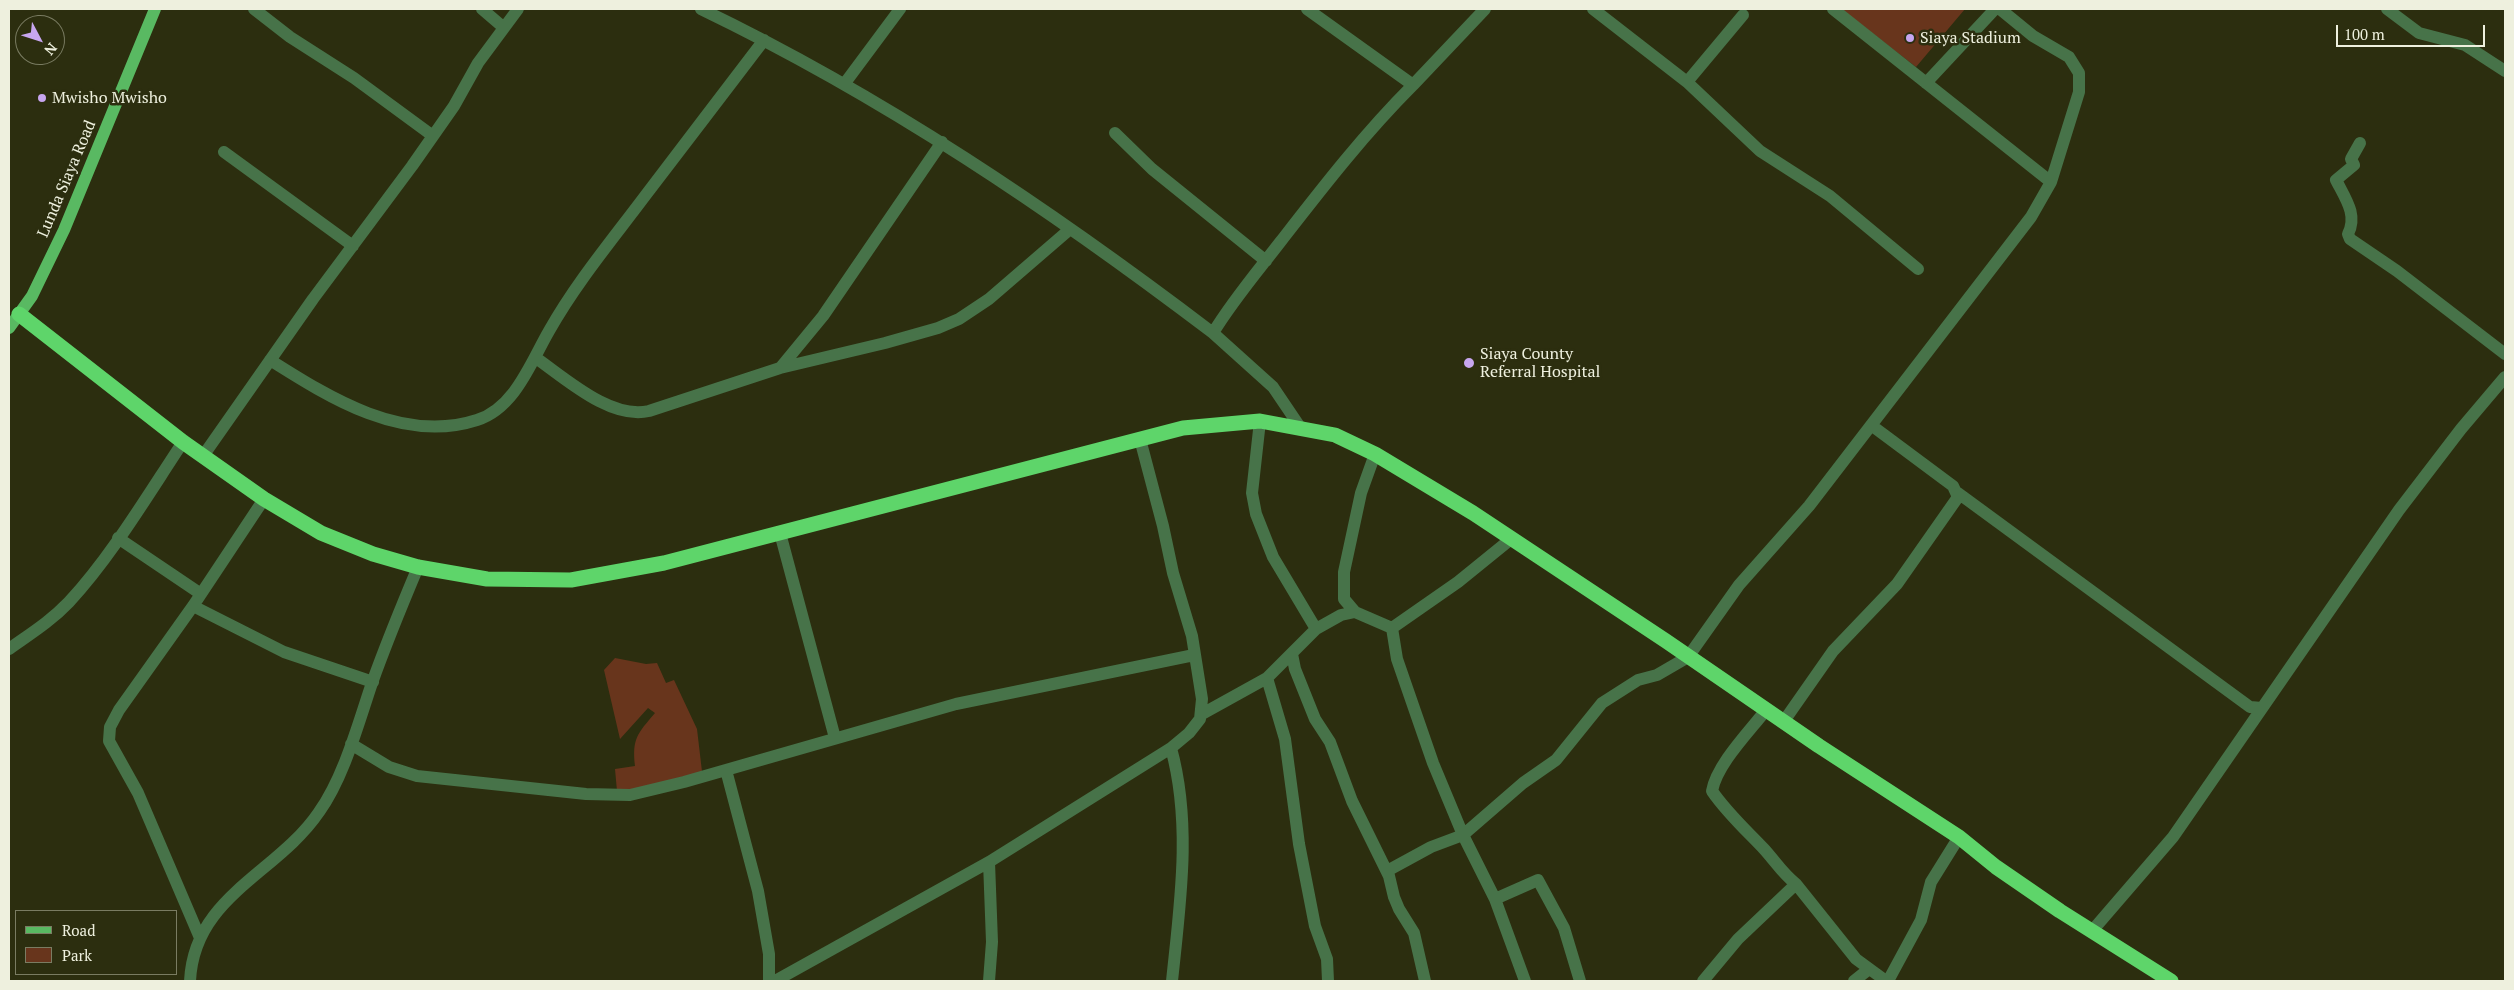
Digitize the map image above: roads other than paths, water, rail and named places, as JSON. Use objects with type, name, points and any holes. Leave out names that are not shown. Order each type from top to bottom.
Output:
[{"type":"highway","points":[[19,314],[183,442],[264,499],[321,533],[344,544],[418,566],[487,579],[571,580],[664,563],[1140,439],[1203,425],[1260,421],[1335,435],[1375,454],[1439,490],[1958,837],[1996,867],[2171,981]]},
{"type":"main road","name":"Lunda Siaya Road","points":[[9,328],[32,296],[64,230],[155,9]]},
{"type":"street","points":[[254,9],[290,37],[368,88],[433,136]]},
{"type":"street","points":[[482,9],[503,27]]},
{"type":"street","points":[[203,456],[270,360],[433,136],[503,27],[518,9]]},
{"type":"street","points":[[701,9],[845,83],[942,142],[1069,230],[1212,333],[1268,382],[1300,427]]},
{"type":"street","points":[[845,83],[900,9]]},
{"type":"street","points":[[1307,9],[1412,86]]},
{"type":"street","points":[[1212,333],[1364,135],[1485,9]]},
{"type":"street","points":[[1593,9],[1687,82],[1760,150],[1830,196],[1918,269]]},
{"type":"street","points":[[1833,9],[2051,182]]},
{"type":"street","points":[[1926,83],[1995,9]]},
{"type":"street","points":[[1387,872],[1431,848],[1464,835],[1511,793],[1556,760],[1602,703],[1638,680],[1657,675],[1688,657],[1696,647],[1699,638],[1739,585],[1809,506],[2031,217],[2051,182],[2079,92],[2078,73],[2069,57],[2033,36],[2000,9]]},
{"type":"street","points":[[2387,9],[2419,33],[2465,45],[2505,70]]},
{"type":"street","points":[[1687,82],[1744,15]]},
{"type":"street","points":[[270,360],[331,397],[374,416],[421,425],[446,425],[479,420],[492,412],[506,401],[536,358],[548,332],[584,277],[764,40]]},
{"type":"street","points":[[1115,133],[1152,169],[1266,261]]},
{"type":"street","points":[[780,368],[819,322],[942,142]]},
{"type":"street","points":[[2360,143],[2352,159],[2354,165],[2336,180],[2351,207],[2353,225],[2348,234],[2350,239],[2397,271],[2505,354]]},
{"type":"street","points":[[224,152],[353,246]]},
{"type":"street","points":[[536,358],[602,402],[616,409],[640,413],[780,368],[885,343],[938,328],[959,319],[989,299],[1069,230]]},
{"type":"street","points":[[2092,931],[2174,837],[2399,510],[2505,377]]},
{"type":"street","points":[[1260,421],[1252,493],[1256,514],[1273,558],[1316,629]]},
{"type":"street","points":[[1871,425],[1935,471],[1953,486],[1958,493],[2040,556],[2106,601],[2250,707],[2262,708]]},
{"type":"street","points":[[1140,439],[1163,526],[1173,573],[1192,636],[1202,698],[1202,714]]},
{"type":"street","points":[[9,649],[46,624],[68,603],[118,538],[183,442]]},
{"type":"street","points":[[1375,454],[1361,493],[1344,572],[1344,599],[1355,612],[1392,628]]},
{"type":"street","points":[[1784,721],[1832,650],[1897,584],[1956,500],[1958,493]]},
{"type":"street","points":[[200,938],[138,793],[109,741],[108,733],[129,694],[193,606],[264,499]]},
{"type":"street","points":[[780,533],[835,738]]},
{"type":"street","points":[[118,538],[201,594]]},
{"type":"street","points":[[1392,628],[1458,582],[1511,539]]},
{"type":"street","points":[[190,981],[200,938],[210,917],[223,903],[285,850],[316,817],[330,792],[351,744],[418,566]]},
{"type":"street","points":[[193,606],[284,652],[373,682]]},
{"type":"street","points":[[775,981],[989,862],[1171,748],[1189,732],[1202,714],[1267,678],[1316,629],[1341,614],[1355,612]]},
{"type":"street","points":[[1392,628],[1393,644],[1397,659],[1433,763],[1464,835],[1495,899],[1517,965],[1525,981]]},
{"type":"street","points":[[1292,654],[1295,668],[1315,720],[1330,742],[1352,800],[1387,872],[1394,897],[1414,932],[1425,981]]},
{"type":"street","points":[[351,744],[389,767],[417,776],[593,794],[642,793],[956,704],[1194,655]]},
{"type":"street","points":[[1267,678],[1285,739],[1300,844],[1315,926],[1327,958],[1328,981]]},
{"type":"street","points":[[1766,710],[1727,760],[1713,782],[1712,791],[1730,816],[1765,850],[1788,878],[1796,884],[1846,947],[1869,969],[1887,981],[1921,920],[1931,882],[1958,837]]},
{"type":"street","points":[[1171,748],[1178,782],[1184,853],[1172,981]]},
{"type":"street","points":[[726,770],[758,891],[770,954],[768,981]]},
{"type":"street","points":[[989,862],[992,942],[989,981]]},
{"type":"street","points":[[1495,899],[1538,880],[1564,928],[1580,981]]},
{"type":"street","points":[[1703,981],[1746,930],[1796,884]]},
{"type":"street","points":[[1854,981],[1869,969]]},
{"type":"place","name":"Siaya Stadium","points":[[1910,38]]},
{"type":"place","name":"Mwisho Mwisho","points":[[42,98]]},
{"type":"place","name":"Siaya County Referral Hospital","points":[[1469,363]]}]
